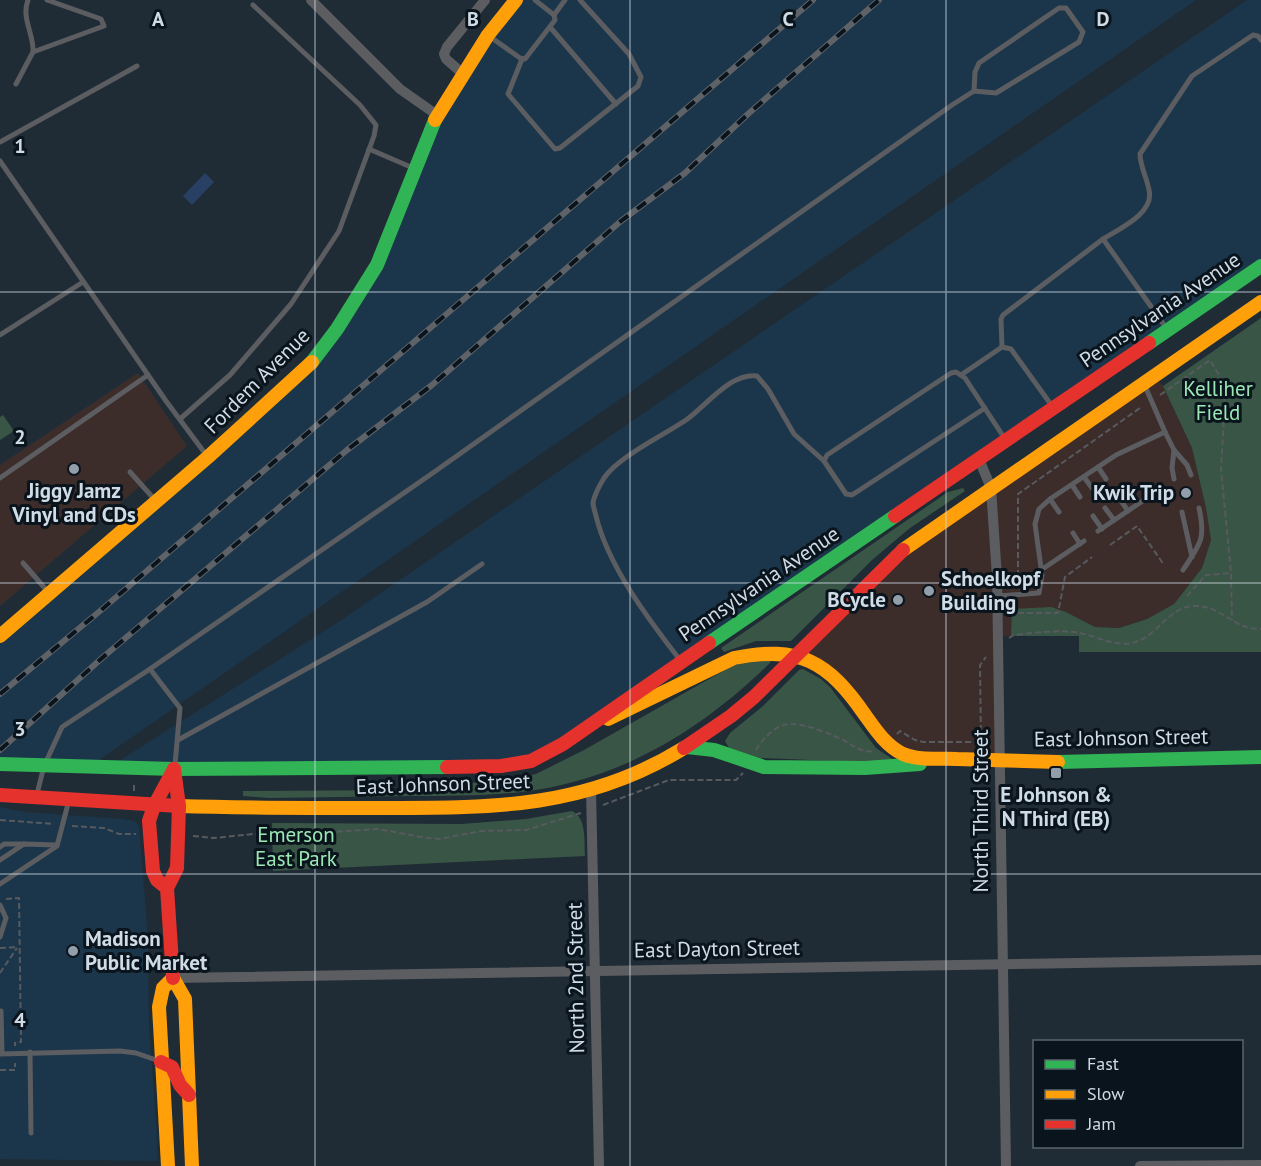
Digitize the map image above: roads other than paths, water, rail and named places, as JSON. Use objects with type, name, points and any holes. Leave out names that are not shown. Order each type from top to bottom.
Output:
[{"type":"main road","name":"Fordem Avenue","points":[[0,636],[157,502],[310,364],[337,329],[377,265],[437,115],[488,35],[516,0]]},
{"type":"main road","name":"Pennsylvania Avenue","points":[[174,769],[501,766],[531,760],[587,729],[681,662],[1261,266]]},
{"type":"main road","points":[[687,747],[730,717],[768,684],[880,570],[907,546],[1261,303]]},
{"type":"main road","name":"East Johnson Street","points":[[587,729],[734,658],[751,653],[772,651],[795,655],[820,664],[842,683],[889,746],[907,756],[1000,761],[1261,757]]},
{"type":"main road","name":"East Johnson Street","points":[[0,795],[69,798],[154,806],[267,809],[494,807],[547,800],[591,789],[641,770],[687,747],[714,750],[764,767],[865,768],[982,760]]},
{"type":"main road","points":[[0,764],[174,769]]},
{"type":"main road","points":[[167,888],[157,880],[153,871],[149,821],[154,806],[174,769]]},
{"type":"main road","points":[[174,769],[179,806],[177,868],[167,888],[173,978],[185,997],[192,1166]]},
{"type":"main road","points":[[168,1166],[167,1116],[161,1062],[160,998],[163,988],[173,978]]},
{"type":"main road","points":[[161,1062],[172,1067],[180,1085],[189,1095]]},
{"type":"street","points":[[311,0],[400,89],[437,115]]},
{"type":"street","points":[[462,73],[446,59],[444,54],[447,47],[485,0]]},
{"type":"street","name":"North Third Street","points":[[979,459],[991,488],[998,596],[1006,1166]]},
{"type":"street","name":"North 2nd Street","points":[[591,789],[599,1166]]},
{"type":"street","name":"East Dayton Street","points":[[173,978],[1261,960]]},
{"type":"street","points":[[1140,1166],[1261,1165]]},
{"type":"lane","points":[[16,84],[33,52],[25,13],[28,0]]},
{"type":"lane","points":[[33,52],[104,26],[101,20],[47,0]]},
{"type":"lane","points":[[535,0],[554,15]]},
{"type":"lane","points":[[565,0],[554,15],[555,20],[550,27],[522,59],[508,94],[558,150],[638,86],[641,77],[629,54],[580,0]]},
{"type":"lane","points":[[180,419],[230,375],[291,304],[339,231],[376,125],[369,115],[253,5]]},
{"type":"lane","points":[[36,796],[44,766],[62,727],[150,669],[428,476],[974,90],[996,93],[1079,42],[1083,32],[1066,8],[1059,8],[979,63],[975,72],[974,90]]},
{"type":"lane","points":[[550,27],[616,104]]},
{"type":"lane","points":[[488,35],[522,59]]},
{"type":"lane","points":[[1002,347],[1001,319],[1003,315],[1103,239],[1142,213],[1147,206],[1150,193],[1140,154],[1192,76],[1252,35],[1260,36]]},
{"type":"lane","points":[[0,142],[137,66]]},
{"type":"lane","points":[[369,149],[414,169]]},
{"type":"lane","points":[[0,161],[148,375],[208,457]]},
{"type":"lane","points":[[1103,239],[1168,330]]},
{"type":"lane","points":[[0,335],[83,282]]},
{"type":"lane","points":[[961,375],[1002,347],[1011,349],[1054,408]]},
{"type":"lane","points":[[824,461],[827,455],[951,373],[957,372],[1006,440]]},
{"type":"lane","points":[[0,478],[148,375]]},
{"type":"lane","points":[[681,662],[614,566],[600,532],[593,503],[605,477],[622,460],[699,411],[735,380],[751,375],[757,376],[768,389],[794,434],[824,461],[846,494],[852,495],[985,408]]},
{"type":"lane","points":[[1144,384],[1174,450],[1187,465],[1191,475]]},
{"type":"lane","points":[[998,596],[1039,593],[1042,575],[1035,524],[1039,509],[1050,499],[1116,455],[1165,432]]},
{"type":"lane","points":[[1174,450],[1172,468],[1174,478]]},
{"type":"lane","points":[[1098,467],[1106,479]]},
{"type":"lane","points":[[130,472],[157,502]]},
{"type":"lane","points":[[1084,477],[1092,488]]},
{"type":"lane","points":[[1072,485],[1080,497]]},
{"type":"lane","points":[[1094,516],[1100,530],[1153,494]]},
{"type":"lane","points":[[1119,498],[1128,511]]},
{"type":"lane","points":[[1050,499],[1059,512]]},
{"type":"lane","points":[[1105,508],[1114,520]]},
{"type":"lane","points":[[1183,570],[1200,544],[1204,527],[1199,508]]},
{"type":"lane","points":[[1182,512],[1192,557]]},
{"type":"lane","points":[[1041,570],[1082,542],[1073,533]]},
{"type":"lane","points":[[23,563],[50,594]]},
{"type":"lane","points":[[178,740],[428,602],[482,564]]},
{"type":"lane","points":[[150,669],[180,708],[174,769]]},
{"type":"lane","points":[[0,884],[57,846],[69,798]]},
{"type":"lane","points":[[0,847],[4,844],[57,846]]},
{"type":"lane","points":[[0,860],[24,844]]},
{"type":"lane","points":[[0,903],[6,918],[0,937]]},
{"type":"lane","points":[[1,1011],[1,1054],[120,1051],[136,1053],[161,1062]]},
{"type":"lane","points":[[30,1052],[32,1133]]},
{"type":"railway","points":[[0,694],[813,0]]},
{"type":"railway","points":[[0,750],[102,658],[347,450],[432,385],[621,221],[685,173],[748,114],[879,0]]},
{"type":"place","name":"Jiggy Jamz Vinyl and CDs","points":[[74,469]]},
{"type":"place","name":"Kwik Trip","points":[[1186,493]]},
{"type":"place","name":"Schoelkopf Building","points":[[929,591]]},
{"type":"place","name":"BCycle","points":[[898,600]]},
{"type":"place","name":"E Johnson & N Third (EB)","points":[[1056,773]]},
{"type":"place","name":"Madison Public Market","points":[[73,951]]},
{"type":"park label","name":"Kelliher Field","points":[[1218,401]]},
{"type":"park label","name":"Emerson East Park","points":[[296,847]]}]
